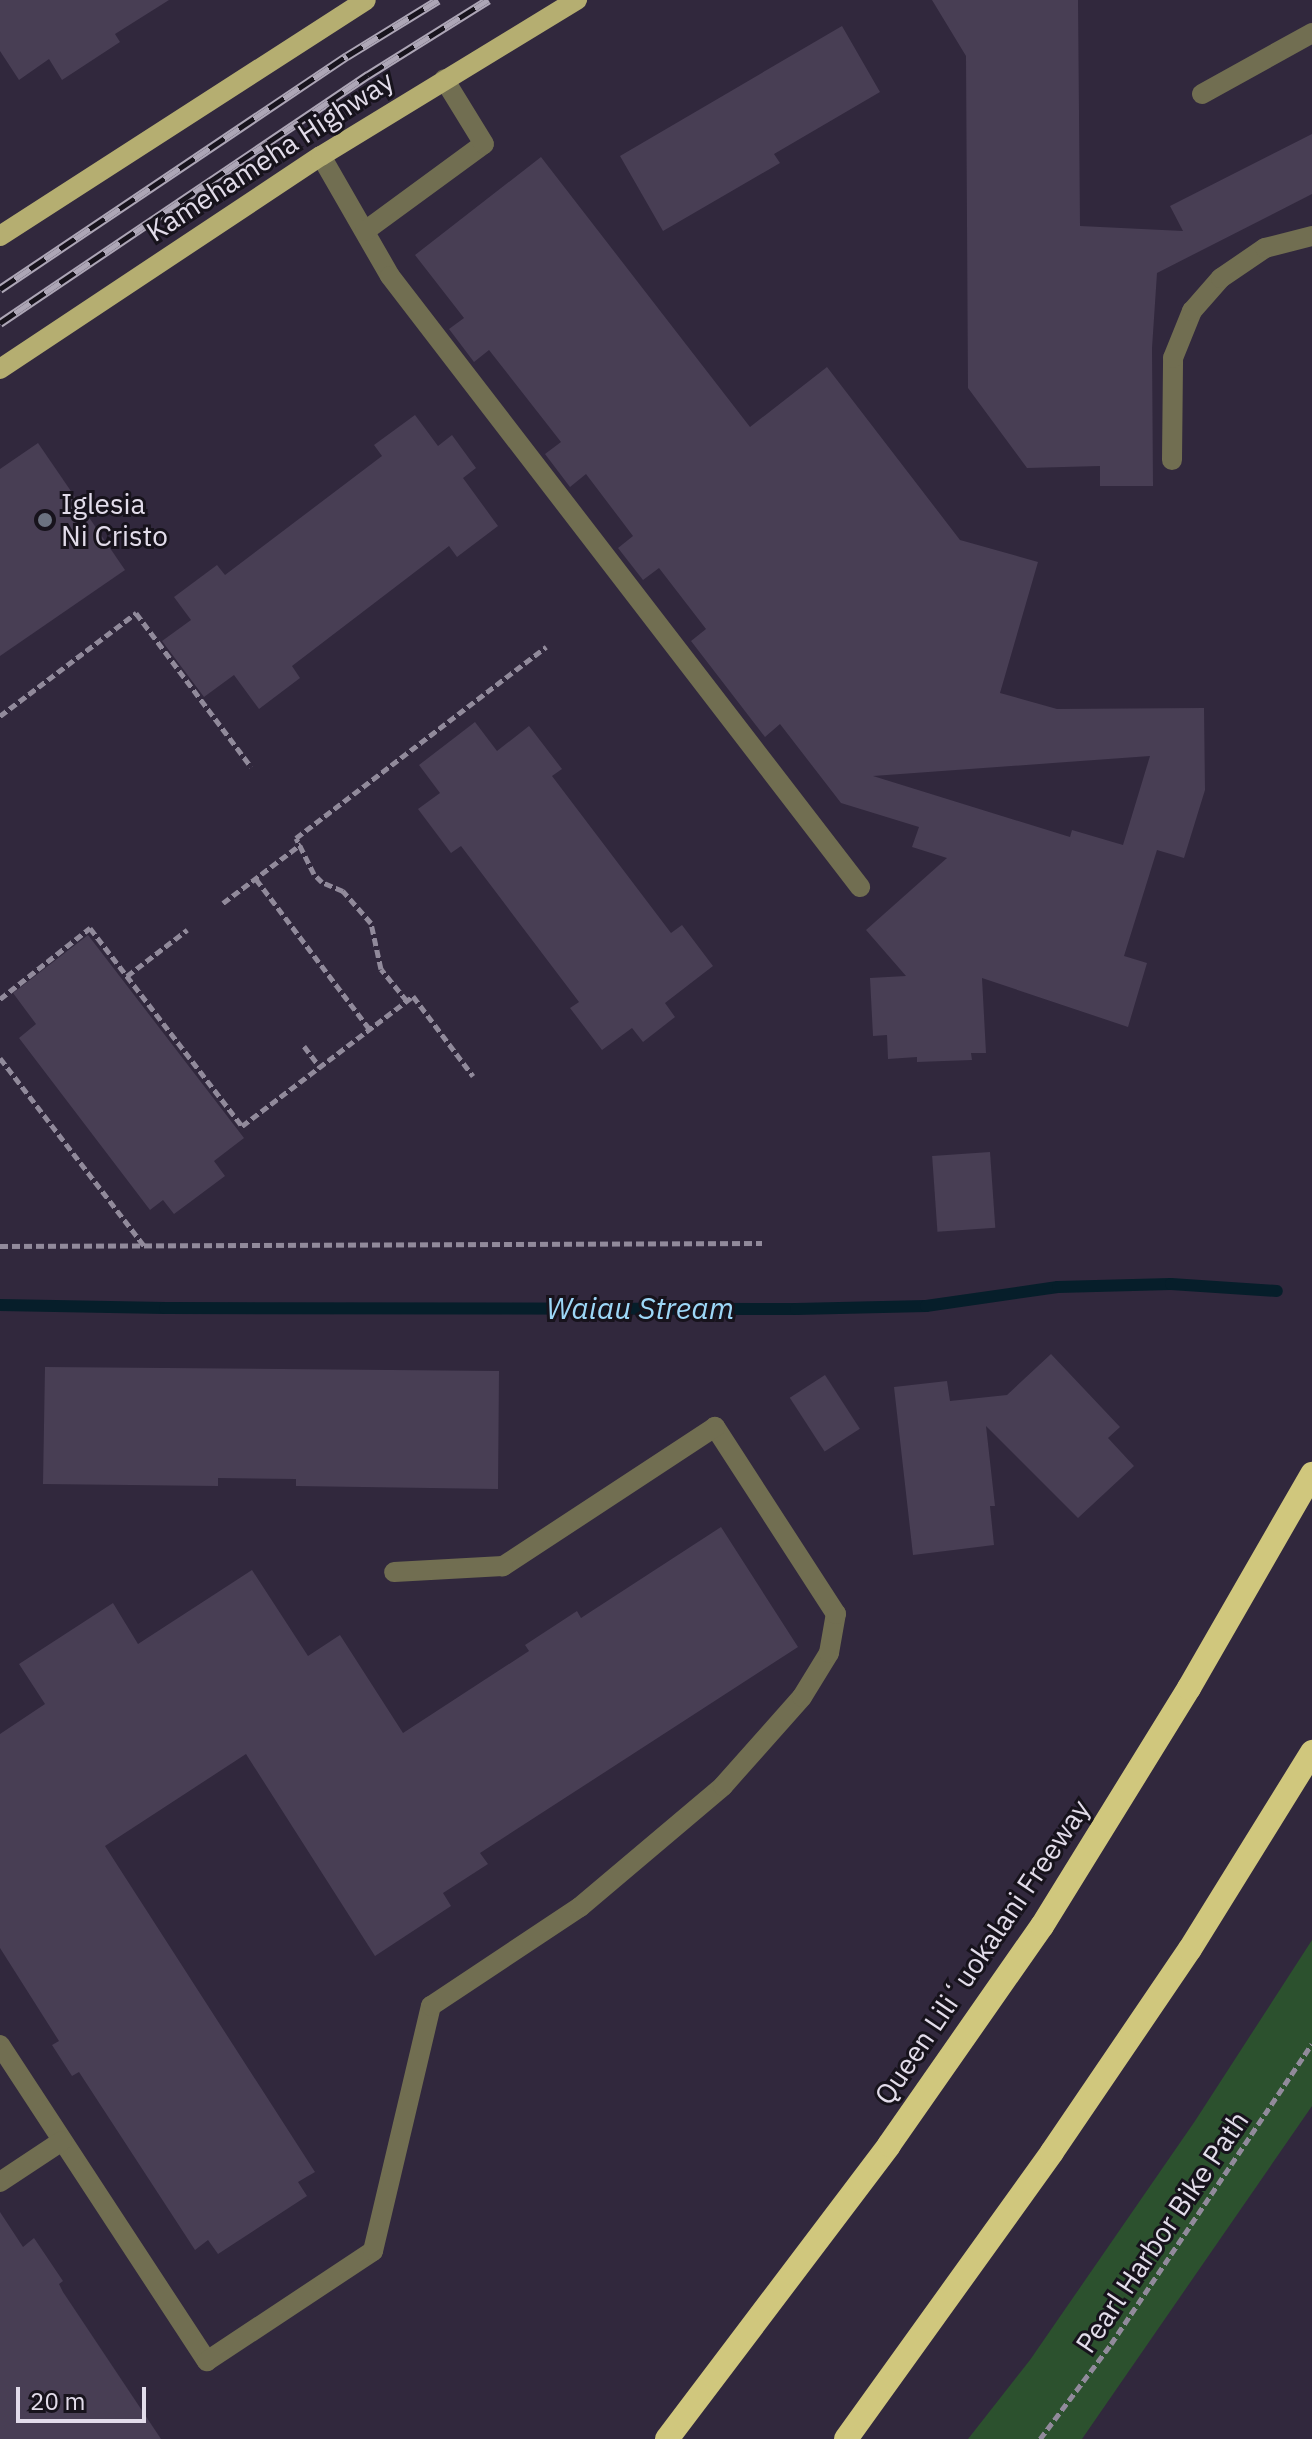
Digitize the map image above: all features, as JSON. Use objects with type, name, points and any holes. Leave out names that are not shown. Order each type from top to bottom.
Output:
[{"type":"highway","name":"Queen Liliʻuokalani Freeway","points":[[667,2439],[889,2145],[1042,1926],[1189,1688],[1312,1474]]},
{"type":"highway","points":[[846,2439],[1035,2177],[1147,2012],[1312,1752]]},
{"type":"main road","points":[[0,236],[366,0]]},
{"type":"main road","name":"Kamehameha Highway","points":[[0,369],[321,156],[577,0]]},
{"type":"street","points":[[1202,94],[1312,33]]},
{"type":"street","points":[[365,231],[484,144],[444,79]]},
{"type":"street","points":[[321,156],[390,276],[860,887]]},
{"type":"street","points":[[1172,460],[1173,358],[1192,311],[1221,278],[1265,248],[1312,236]]},
{"type":"street","points":[[0,2045],[207,2361],[373,2251],[431,2006],[580,1907],[723,1786],[802,1697],[829,1653],[836,1614],[715,1427],[503,1566],[394,1572]]},
{"type":"street","points":[[0,2182],[62,2141]]},
{"type":"path","points":[[0,716],[136,613],[251,767]]},
{"type":"path","points":[[407,1001],[381,969],[371,923],[343,891],[322,882],[314,874],[296,838],[546,647]]},
{"type":"path","points":[[223,903],[301,844]]},
{"type":"path","points":[[256,879],[370,1030]]},
{"type":"path","points":[[0,999],[90,928],[242,1126],[413,996],[473,1076]]},
{"type":"path","points":[[127,976],[187,930]]},
{"type":"path","points":[[304,1046],[320,1067]]},
{"type":"path","points":[[0,1058],[146,1248]]},
{"type":"path","points":[[0,1246],[146,1248],[762,1243]]},
{"type":"path","name":"Pearl Harbor Bike Path","points":[[1040,2439],[1111,2344],[1312,2044]]},
{"type":"green space","points":[[1312,1940],[1312,2106],[1082,2439],[968,2439],[1030,2360],[1195,2121]]},
{"type":"building","points":[[0,0],[169,0],[115,34],[120,42],[62,80],[49,59],[19,80],[0,51]]},
{"type":"building","points":[[932,0],[1078,0],[1080,226],[1183,231],[1170,206],[1312,134],[1312,194],[1157,273],[1152,348],[1153,486],[1100,486],[1100,466],[1027,468],[968,388],[966,56]]},
{"type":"building","points":[[842,26],[880,92],[774,154],[780,163],[663,231],[620,156]]},
{"type":"building","points":[[541,157],[750,427],[827,367],[960,540],[1038,562],[1000,693],[1057,709],[1204,708],[1205,790],[1184,858],[1157,850],[1124,956],[1147,963],[1128,1027],[982,978],[986,1053],[971,1053],[972,1060],[917,1062],[917,1057],[888,1059],[887,1035],[873,1036],[870,978],[906,976],[866,930],[947,858],[912,847],[919,827],[841,803],[780,724],[765,737],[691,641],[706,629],[659,568],[643,580],[618,548],[633,536],[586,474],[570,487],[545,454],[561,442],[489,350],[474,362],[449,329],[464,318],[415,255]],"holes":[[[1150,756],[1123,845],[1072,830],[1070,837],[873,776]]]},
{"type":"building","points":[[415,415],[438,446],[452,435],[476,468],[463,478],[498,526],[457,557],[449,546],[292,666],[300,678],[259,709],[234,675],[204,697],[162,641],[191,620],[174,597],[217,565],[225,575],[382,456],[374,445]]},
{"type":"building","name":"Iglesia Ni Cristo","points":[[38,443],[125,570],[0,656],[0,469]]},
{"type":"building","points":[[475,722],[497,751],[529,726],[562,769],[552,776],[671,933],[682,925],[713,966],[665,1003],[675,1017],[643,1042],[632,1028],[602,1050],[570,1008],[579,1002],[461,846],[451,853],[418,809],[440,793],[419,765]]},
{"type":"building","points":[[88,935],[244,1138],[214,1161],[225,1176],[174,1214],[163,1200],[150,1210],[19,1038],[36,1024],[13,993]]},
{"type":"building","points":[[990,1152],[995,1228],[937,1232],[932,1156]]},
{"type":"building","points":[[1051,1354],[1120,1427],[1108,1438],[1134,1466],[1078,1518],[986,1426],[995,1506],[990,1506],[994,1545],[913,1555],[894,1387],[947,1381],[950,1401],[1007,1395]]},
{"type":"building","points":[[45,1367],[499,1371],[498,1489],[296,1486],[296,1479],[218,1478],[218,1486],[43,1484]]},
{"type":"building","points":[[825,1375],[860,1429],[825,1452],[790,1398]]},
{"type":"building","points":[[721,1527],[798,1647],[480,1853],[488,1864],[443,1893],[451,1906],[375,1956],[246,1754],[105,1846],[315,2172],[298,2182],[307,2196],[218,2254],[208,2240],[195,2250],[79,2072],[72,2076],[52,2045],[59,2041],[0,1948],[0,1734],[45,1704],[19,1664],[113,1603],[138,1644],[252,1570],[308,1656],[340,1635],[403,1733],[529,1651],[525,1645],[577,1611],[581,1618]]},
{"type":"building","points":[[0,2212],[23,2247],[34,2238],[63,2281],[59,2284],[63,2292],[161,2439],[0,2439]]},
{"type":"waterway","name":"Waiau Stream","points":[[0,1305],[796,1309],[926,1306],[1058,1287],[1171,1284],[1277,1291]]},
{"type":"railway","points":[[0,289],[347,56],[438,0]]},
{"type":"railway","points":[[0,323],[368,75],[488,0]]},
{"type":"place","name":"Iglesia Ni Cristo","points":[[45,520]]}]
